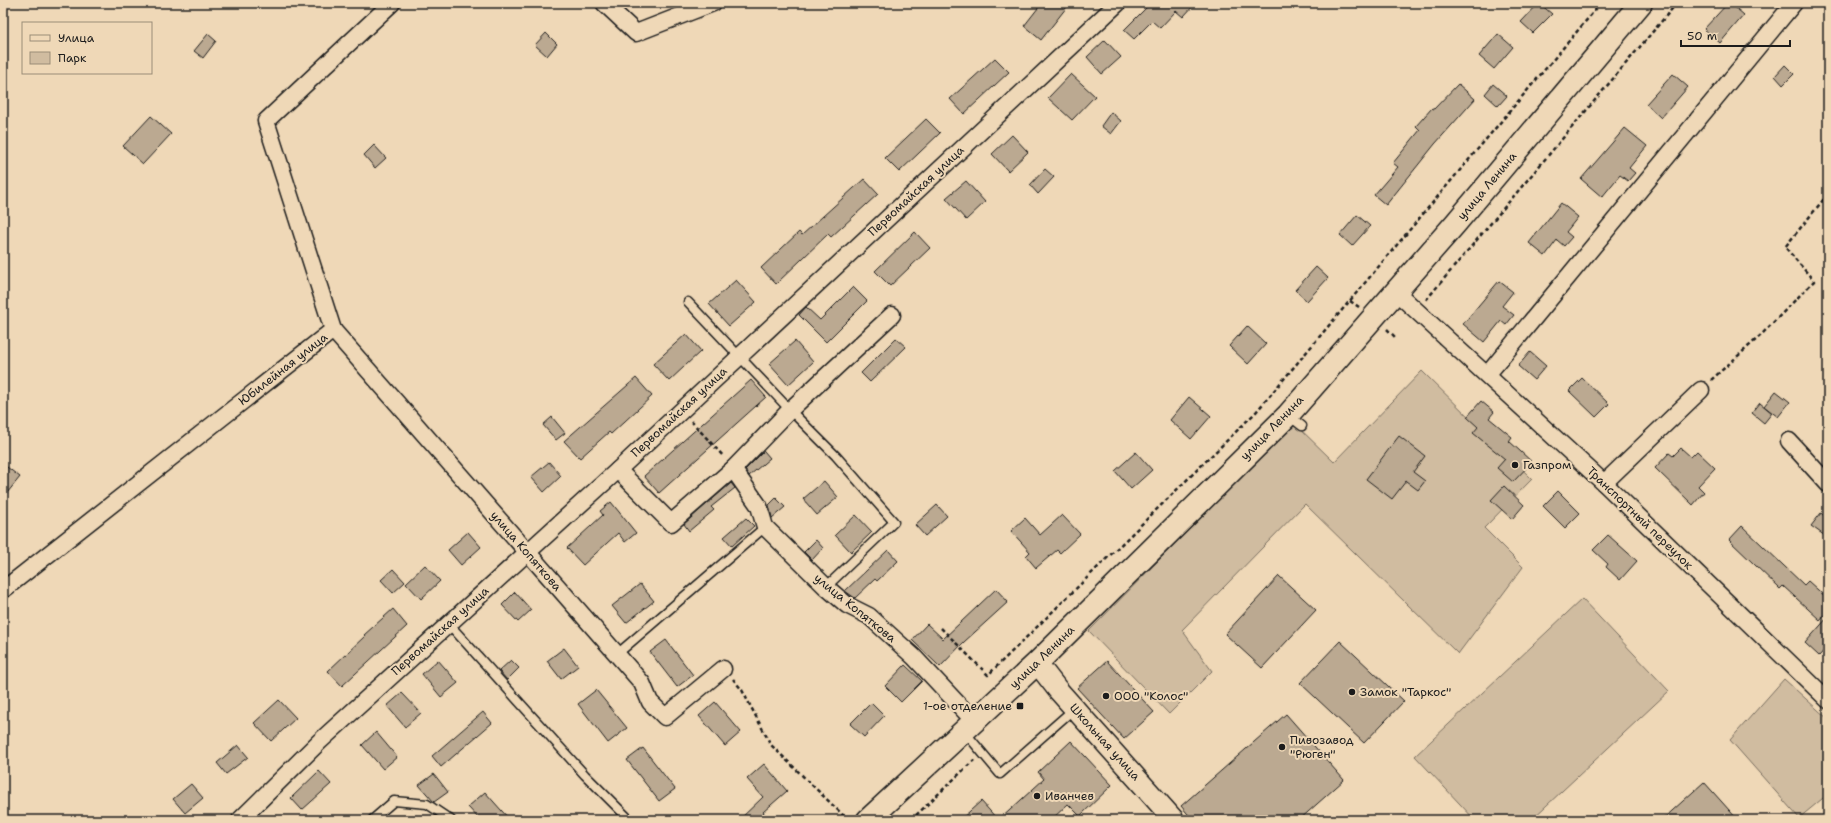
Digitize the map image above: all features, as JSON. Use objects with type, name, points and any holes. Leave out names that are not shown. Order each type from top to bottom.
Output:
[{"type":"main road","name":"улица Ленина","points":[[868,820],[1295,420],[1395,291],[1455,224],[1641,3]]},
{"type":"street","points":[[604,3],[636,33],[713,3]]},
{"type":"street","name":"Первомайская улица","points":[[240,820],[319,742],[448,623],[618,470],[738,356],[1118,3]]},
{"type":"street","points":[[1487,375],[1794,3]]},
{"type":"street","name":"Юбилейная улица","points":[[3,590],[333,330],[266,121],[390,4]]},
{"type":"street","name":"Транспортный переулок","points":[[1395,291],[1604,483],[1828,700]]},
{"type":"street","points":[[618,470],[671,523],[733,469],[790,410],[892,315]]},
{"type":"street","name":"улица Копяткова","points":[[333,330],[642,683],[650,702],[665,717],[724,668]]},
{"type":"street","points":[[1604,483],[1700,390]]},
{"type":"street","points":[[1789,441],[1828,484]]},
{"type":"street","points":[[733,469],[759,506],[765,527]]},
{"type":"street","name":"улица Копяткова","points":[[765,527],[847,605],[869,616],[908,652],[969,726]]},
{"type":"street","name":"Школьная улица","points":[[1037,663],[1174,820]]},
{"type":"lane","points":[[688,302],[738,356],[836,456],[894,522],[826,586]]},
{"type":"lane","points":[[616,655],[765,527]]},
{"type":"lane","points":[[448,623],[585,775],[630,820]]},
{"type":"lane","points":[[969,726],[982,753],[1000,774],[1075,708]]},
{"type":"lane","points":[[372,820],[394,801],[427,804],[451,820]]},
{"type":"path","points":[[941,628],[988,675],[1256,412],[1601,3]]},
{"type":"path","points":[[1417,311],[1677,3]]},
{"type":"path","points":[[1700,390],[1759,337],[1814,281],[1785,247],[1828,194]]},
{"type":"path","points":[[681,410],[733,469]]},
{"type":"path","points":[[724,668],[742,690],[771,745],[848,820]]},
{"type":"path","points":[[911,820],[982,753]]},
{"type":"green space","points":[[1422,371],[1532,479],[1484,528],[1523,567],[1458,654],[1305,504],[1182,630],[1212,671],[1169,714],[1089,631],[1294,423],[1334,462]]},
{"type":"green space","points":[[1582,599],[1669,691],[1531,820],[1475,820],[1415,756]]},
{"type":"green space","points":[[1784,679],[1828,719],[1828,794],[1799,818],[1730,740]]},
{"type":"building","points":[[1042,3],[1070,3],[1041,40],[1024,26]]},
{"type":"building","points":[[1151,3],[1196,3],[1183,17],[1176,11],[1160,28],[1152,21],[1134,39],[1124,30]]},
{"type":"building","points":[[1539,3],[1552,14],[1533,33],[1521,22]]},
{"type":"building","points":[[1728,3],[1744,15],[1720,43],[1704,29]]},
{"type":"building","points":[[546,33],[557,44],[547,56],[535,45]]},
{"type":"building","points":[[208,34],[216,41],[203,58],[194,51]]},
{"type":"building","points":[[1498,34],[1513,47],[1494,69],[1479,56]]},
{"type":"building","points":[[1105,40],[1121,57],[1102,74],[1087,57]]},
{"type":"building","points":[[995,58],[1009,72],[964,114],[950,99]]},
{"type":"building","points":[[1785,65],[1794,74],[1783,85],[1775,76]]},
{"type":"building","points":[[1071,74],[1095,96],[1072,120],[1048,98]]},
{"type":"building","points":[[1673,74],[1688,87],[1661,118],[1646,104]]},
{"type":"building","points":[[1458,84],[1475,99],[1435,144],[1386,205],[1374,195],[1398,167],[1393,163],[1420,130],[1416,126],[1432,108],[1434,109]]},
{"type":"building","points":[[1493,84],[1507,96],[1498,106],[1485,94]]},
{"type":"building","points":[[1111,112],[1121,121],[1111,134],[1101,126]]},
{"type":"building","points":[[151,116],[171,134],[143,164],[123,146]]},
{"type":"building","points":[[926,119],[940,133],[899,172],[885,158]]},
{"type":"building","points":[[1625,128],[1647,146],[1629,168],[1635,173],[1628,181],[1620,175],[1602,197],[1581,179]]},
{"type":"building","points":[[1012,135],[1028,152],[1008,171],[992,154]]},
{"type":"building","points":[[374,145],[386,158],[375,168],[364,155]]},
{"type":"building","points":[[1045,169],[1054,177],[1038,194],[1030,185]]},
{"type":"building","points":[[864,179],[878,194],[831,237],[828,234],[776,284],[761,268],[799,232],[802,235]]},
{"type":"building","points":[[966,181],[985,202],[966,220],[946,198]]},
{"type":"building","points":[[1561,203],[1578,217],[1566,232],[1572,237],[1564,246],[1557,240],[1545,256],[1529,243]]},
{"type":"building","points":[[1357,215],[1370,226],[1352,246],[1340,235]]},
{"type":"building","points":[[915,232],[930,248],[890,286],[875,271]]},
{"type":"building","points":[[1316,267],[1328,278],[1307,301],[1295,290]]},
{"type":"building","points":[[736,280],[756,302],[729,326],[709,304]]},
{"type":"building","points":[[1499,281],[1513,292],[1502,306],[1514,315],[1506,325],[1501,321],[1484,342],[1463,324]]},
{"type":"building","points":[[853,287],[867,301],[826,342],[799,315],[806,307],[820,320]]},
{"type":"building","points":[[1247,326],[1266,344],[1248,364],[1229,346]]},
{"type":"building","points":[[686,334],[701,351],[669,381],[653,364]]},
{"type":"building","points":[[896,338],[906,347],[870,382],[861,373]]},
{"type":"building","points":[[795,341],[813,362],[788,385],[769,364]]},
{"type":"building","points":[[1530,352],[1546,366],[1534,380],[1518,366]]},
{"type":"building","points":[[636,378],[652,396],[611,434],[609,432],[580,458],[564,441]]},
{"type":"building","points":[[1582,378],[1609,404],[1596,417],[1569,391]]},
{"type":"building","points":[[751,380],[766,397],[659,493],[644,476]]},
{"type":"building","points":[[1776,391],[1790,402],[1778,417],[1764,406]]},
{"type":"building","points":[[1189,397],[1211,416],[1191,439],[1170,420]]},
{"type":"building","points":[[1481,401],[1494,412],[1489,418],[1512,437],[1509,441],[1532,462],[1513,482],[1497,468],[1505,459],[1473,433],[1478,427],[1467,417]]},
{"type":"building","points":[[1760,403],[1772,413],[1764,423],[1752,413]]},
{"type":"building","points":[[552,417],[565,433],[556,440],[543,425]]},
{"type":"building","points":[[1399,436],[1425,456],[1413,472],[1425,481],[1418,490],[1406,481],[1392,499],[1366,479]]},
{"type":"building","points":[[1681,448],[1691,457],[1697,451],[1715,468],[1698,486],[1704,492],[1693,505],[1655,468],[1669,453],[1673,456]]},
{"type":"building","points":[[764,451],[770,458],[749,476],[745,470]]},
{"type":"building","points":[[1136,452],[1152,470],[1131,489],[1115,471]]},
{"type":"building","points":[[549,462],[561,476],[544,492],[531,477]]},
{"type":"building","points":[[3,464],[20,477],[3,498]]},
{"type":"building","points":[[824,481],[838,497],[817,515],[803,499]]},
{"type":"building","points":[[731,483],[735,488],[711,507],[714,510],[689,531],[684,524]]},
{"type":"building","points":[[1504,486],[1524,505],[1512,519],[1491,500]]},
{"type":"building","points":[[1558,491],[1580,513],[1565,528],[1543,506]]},
{"type":"building","points":[[776,498],[785,507],[772,518],[769,505]]},
{"type":"building","points":[[611,502],[636,533],[625,542],[618,533],[583,565],[567,548],[603,515],[600,511]]},
{"type":"building","points":[[937,505],[947,516],[925,536],[915,525]]},
{"type":"building","points":[[1821,513],[1828,519],[1828,538],[1811,526]]},
{"type":"building","points":[[856,515],[872,532],[851,552],[835,535]]},
{"type":"building","points":[[1062,515],[1080,534],[1060,553],[1057,550],[1036,568],[1026,556],[1030,552],[1011,531],[1025,518],[1040,535]]},
{"type":"building","points":[[746,518],[754,526],[732,546],[724,537]]},
{"type":"building","points":[[1742,526],[1804,585],[1808,581],[1828,599],[1828,611],[1820,620],[1783,586],[1780,589],[1729,540]]},
{"type":"building","points":[[468,532],[481,547],[461,565],[448,550]]},
{"type":"building","points":[[1608,535],[1637,561],[1620,580],[1606,567],[1608,564],[1593,550]]},
{"type":"building","points":[[816,540],[823,548],[812,560],[804,552]]},
{"type":"building","points":[[888,550],[898,561],[877,581],[875,579],[855,598],[845,591]]},
{"type":"building","points":[[425,565],[440,581],[421,599],[406,583]]},
{"type":"building","points":[[393,569],[405,582],[393,593],[381,580]]},
{"type":"building","points":[[1279,576],[1316,610],[1262,668],[1225,634]]},
{"type":"building","points":[[640,584],[654,601],[626,623],[612,606]]},
{"type":"building","points":[[996,589],[1008,602],[964,642],[940,667],[912,640],[927,624],[943,639]]},
{"type":"building","points":[[515,592],[531,610],[518,622],[502,605]]},
{"type":"building","points":[[393,609],[407,626],[342,686],[328,671],[365,636],[364,635]]},
{"type":"building","points":[[1828,617],[1828,646],[1819,656],[1805,643]]},
{"type":"building","points":[[666,640],[693,675],[677,687],[650,652]]},
{"type":"building","name":"Замок \"Таркос\"","points":[[1340,641],[1404,701],[1364,743],[1300,683]]},
{"type":"building","points":[[564,648],[578,666],[561,679],[547,661]]},
{"type":"building","points":[[438,660],[458,683],[441,697],[422,674]]},
{"type":"building","points":[[511,660],[519,668],[507,680],[499,671]]},
{"type":"building","points":[[1107,661],[1154,712],[1124,739],[1077,688]]},
{"type":"building","points":[[905,665],[922,681],[901,702],[885,686]]},
{"type":"building","points":[[596,690],[627,728],[608,743],[578,704]]},
{"type":"building","points":[[402,693],[421,713],[405,727],[387,706]]},
{"type":"building","points":[[279,700],[296,718],[271,741],[254,723]]},
{"type":"building","points":[[715,702],[741,732],[725,746],[699,716]]},
{"type":"building","points":[[871,703],[884,716],[864,737],[850,724]]},
{"type":"building","points":[[483,712],[492,723],[441,767],[432,756]]},
{"type":"building","name":"Пивозавод \"Рюген\"","points":[[1286,714],[1344,780],[1299,820],[1193,820],[1181,806]]},
{"type":"building","points":[[376,732],[397,757],[383,769],[362,745]]},
{"type":"building","points":[[1071,741],[1112,785],[1080,816],[1068,804],[1051,820],[999,820],[1044,779],[1038,772]]},
{"type":"building","points":[[238,745],[248,757],[226,774],[217,763]]},
{"type":"building","points":[[643,748],[675,789],[659,801],[627,760]]},
{"type":"building","points":[[764,764],[787,791],[763,812],[771,820],[739,820],[763,797],[747,779]]},
{"type":"building","points":[[319,771],[331,784],[302,810],[291,798]]},
{"type":"building","points":[[434,774],[448,792],[434,802],[419,785]]},
{"type":"building","points":[[1704,782],[1738,820],[1662,820]]},
{"type":"building","points":[[191,784],[203,798],[185,813],[173,799]]},
{"type":"building","points":[[485,792],[510,820],[480,820],[468,807]]},
{"type":"building","points":[[981,801],[998,820],[960,820]]},
{"type":"place","name":"Газпром","points":[[1515,465]]},
{"type":"place","name":"Замок \"Таркос\"","points":[[1352,692]]},
{"type":"place","name":"ООО \"Колос\"","points":[[1106,696]]},
{"type":"place","name":"1-ое отделение","points":[[1020,706]]},
{"type":"place","name":"Пивозавод \"Рюген\"","points":[[1282,747]]},
{"type":"place","name":"Иванчев","points":[[1037,796]]}]
